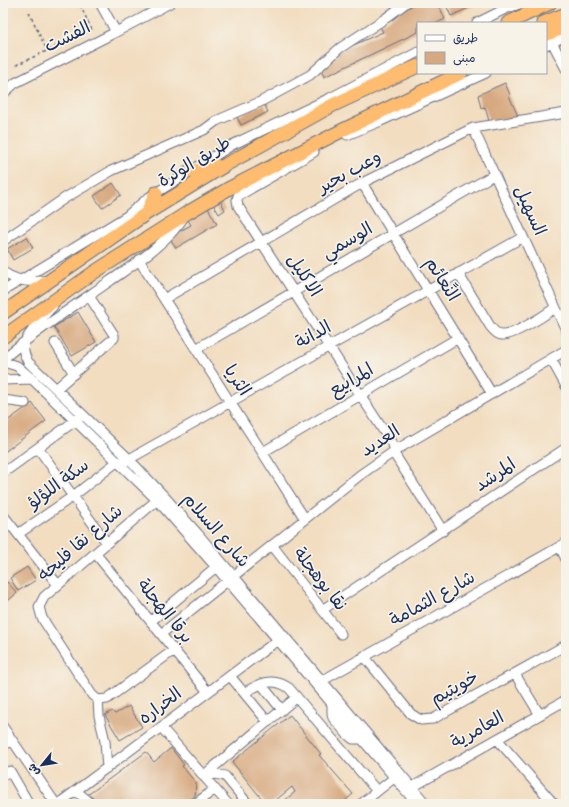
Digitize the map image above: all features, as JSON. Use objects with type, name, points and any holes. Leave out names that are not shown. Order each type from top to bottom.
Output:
[{"type":"highway","points":[[510,22],[550,3]]},
{"type":"highway","points":[[546,22],[566,14]]},
{"type":"highway","points":[[550,40],[566,27]]},
{"type":"highway","name":"طريق الوكرة","points":[[3,313],[148,213],[227,164],[333,105],[417,66]]},
{"type":"highway","points":[[3,338],[72,288],[187,213],[228,189],[345,129],[459,74]]},
{"type":"highway","points":[[188,172],[227,164]]},
{"type":"highway","points":[[263,171],[276,173]]},
{"type":"highway","points":[[148,213],[156,193]]},
{"type":"street","points":[[100,3],[116,32]]},
{"type":"street","name":"الفشت","points":[[3,94],[15,83],[170,3]]},
{"type":"street","points":[[3,241],[65,198],[111,171],[204,130],[216,121],[260,102],[310,75],[340,48],[406,3]]},
{"type":"street","points":[[479,22],[505,9],[522,3]]},
{"type":"street","points":[[550,40],[566,36]]},
{"type":"street","points":[[550,40],[563,53]]},
{"type":"street","points":[[550,40],[566,69]]},
{"type":"street","name":"طريق الوكرة","points":[[3,291],[127,216],[148,198],[209,159],[255,133],[317,105],[417,53]]},
{"type":"street","name":"الاكليل","points":[[394,451],[294,291],[238,206],[237,200],[238,196],[276,173],[352,132],[381,122],[484,74]]},
{"type":"street","name":"وعب بحير","points":[[164,298],[362,183],[474,128],[566,113]]},
{"type":"street","name":"السهيل","points":[[474,128],[566,330]]},
{"type":"street","name":"الوسمي","points":[[196,349],[495,174]]},
{"type":"street","name":"النًعائم","points":[[362,183],[492,394]]},
{"type":"street","points":[[3,358],[27,339],[139,260],[167,238],[177,228],[187,213]]},
{"type":"street","name":"الدانة","points":[[122,461],[523,237]]},
{"type":"street","name":"الثريا","points":[[139,260],[306,519]]},
{"type":"street","points":[[3,272],[19,280],[37,281],[54,278]]},
{"type":"street","points":[[458,273],[494,332],[501,335],[509,334],[518,330],[555,308]]},
{"type":"street","points":[[27,339],[49,310],[72,288]]},
{"type":"street","points":[[56,389],[110,342],[114,335],[89,296]]},
{"type":"street","name":"المرابيع","points":[[263,452],[458,338]]},
{"type":"street","name":"شارع السلام","points":[[27,339],[24,345],[24,351],[28,362],[56,389],[79,418]]},
{"type":"street","points":[[55,343],[74,374]]},
{"type":"street","name":"العديد","points":[[161,634],[360,475],[394,451],[566,350]]},
{"type":"street","points":[[552,359],[566,386]]},
{"type":"street","name":"شارع السلام","points":[[3,362],[18,366],[79,418],[122,461],[216,567],[231,579]]},
{"type":"street","points":[[3,380],[32,379]]},
{"type":"street","points":[[3,400],[25,403]]},
{"type":"street","points":[[3,473],[79,418]]},
{"type":"street","points":[[38,448],[107,544]]},
{"type":"street","name":"المرشد","points":[[322,610],[566,448]]},
{"type":"street","points":[[394,451],[443,531]]},
{"type":"street","name":"شارع السلام","points":[[122,461],[163,495],[280,638],[409,789],[417,804]]},
{"type":"street","name":"سكة اللؤلؤ","points":[[18,534],[122,461]]},
{"type":"street","name":"شارع نقا فليحه","points":[[98,700],[92,695],[42,618],[40,607],[44,597],[157,500]]},
{"type":"street","points":[[3,515],[6,527],[18,534],[58,585]]},
{"type":"street","name":"نقا بوهجلة","points":[[272,545],[340,634]]},
{"type":"street","points":[[563,545],[566,559]]},
{"type":"street","name":"شارع الثمامة","points":[[319,682],[563,545]]},
{"type":"street","name":"برقا الهجلة","points":[[95,554],[208,692]]},
{"type":"street","points":[[151,621],[216,567]]},
{"type":"street","name":"الخراره","points":[[57,804],[280,638]]},
{"type":"street","name":"خويتيم","points":[[364,656],[411,714],[421,720],[433,720],[566,645]]},
{"type":"street","points":[[107,768],[106,741],[98,700],[107,699],[174,650]]},
{"type":"street","points":[[515,674],[540,715]]},
{"type":"street","points":[[230,676],[268,722]]},
{"type":"street","points":[[244,693],[269,681],[283,684],[289,688],[377,791]]},
{"type":"street","name":"شارع السلام","points":[[319,682],[332,705],[394,778],[426,804]]},
{"type":"street","points":[[261,684],[282,710]]},
{"type":"street","points":[[204,776],[297,697]]},
{"type":"street","name":"العامرية","points":[[409,789],[566,700]]},
{"type":"street","points":[[3,727],[57,804]]},
{"type":"street","points":[[161,727],[228,804]]},
{"type":"street","points":[[497,739],[554,804]]},
{"type":"street","points":[[3,746],[12,740]]},
{"type":"street","points":[[3,775],[10,771],[28,804]]},
{"type":"street","points":[[204,776],[216,774],[225,776],[248,804]]},
{"type":"street","points":[[361,804],[394,778]]},
{"type":"street","points":[[195,804],[215,789]]},
{"type":"street","points":[[76,791],[92,804]]},
{"type":"path","points":[[16,65],[92,30],[79,3]]},
{"type":"path","points":[[29,12],[47,51]]},
{"type":"building","points":[[416,3],[438,3],[445,19],[439,22],[417,22],[417,32],[324,77],[320,68],[340,51],[383,32],[379,25]]},
{"type":"building","points":[[445,3],[475,3],[475,5],[451,16]]},
{"type":"building","points":[[505,83],[518,116],[514,118],[489,121],[485,107],[481,108],[478,95]]},
{"type":"building","points":[[264,104],[268,112],[241,125],[237,117]]},
{"type":"building","points":[[113,183],[121,195],[102,208],[94,196]]},
{"type":"building","points":[[220,200],[225,210],[219,214],[213,204]]},
{"type":"building","points":[[208,208],[217,224],[176,248],[169,237],[191,225],[188,220]]},
{"type":"building","points":[[27,237],[33,248],[13,260],[7,249]]},
{"type":"building","points":[[78,312],[96,342],[72,356],[54,327]]},
{"type":"building","points":[[32,403],[46,421],[3,453],[3,424]]},
{"type":"building","points":[[27,567],[36,580],[18,591],[10,578]]},
{"type":"building","points":[[7,582],[17,593],[3,605],[3,585]]},
{"type":"building","points":[[129,706],[142,727],[120,740],[105,715],[112,711],[115,714]]},
{"type":"building","points":[[290,715],[321,754],[319,755],[353,794],[341,804],[286,804],[284,801],[295,792],[292,787],[271,804],[266,804],[232,762]]},
{"type":"building","points":[[171,748],[184,765],[182,766],[196,783],[195,796],[183,804],[78,804],[78,802],[146,752],[154,762]]}]
